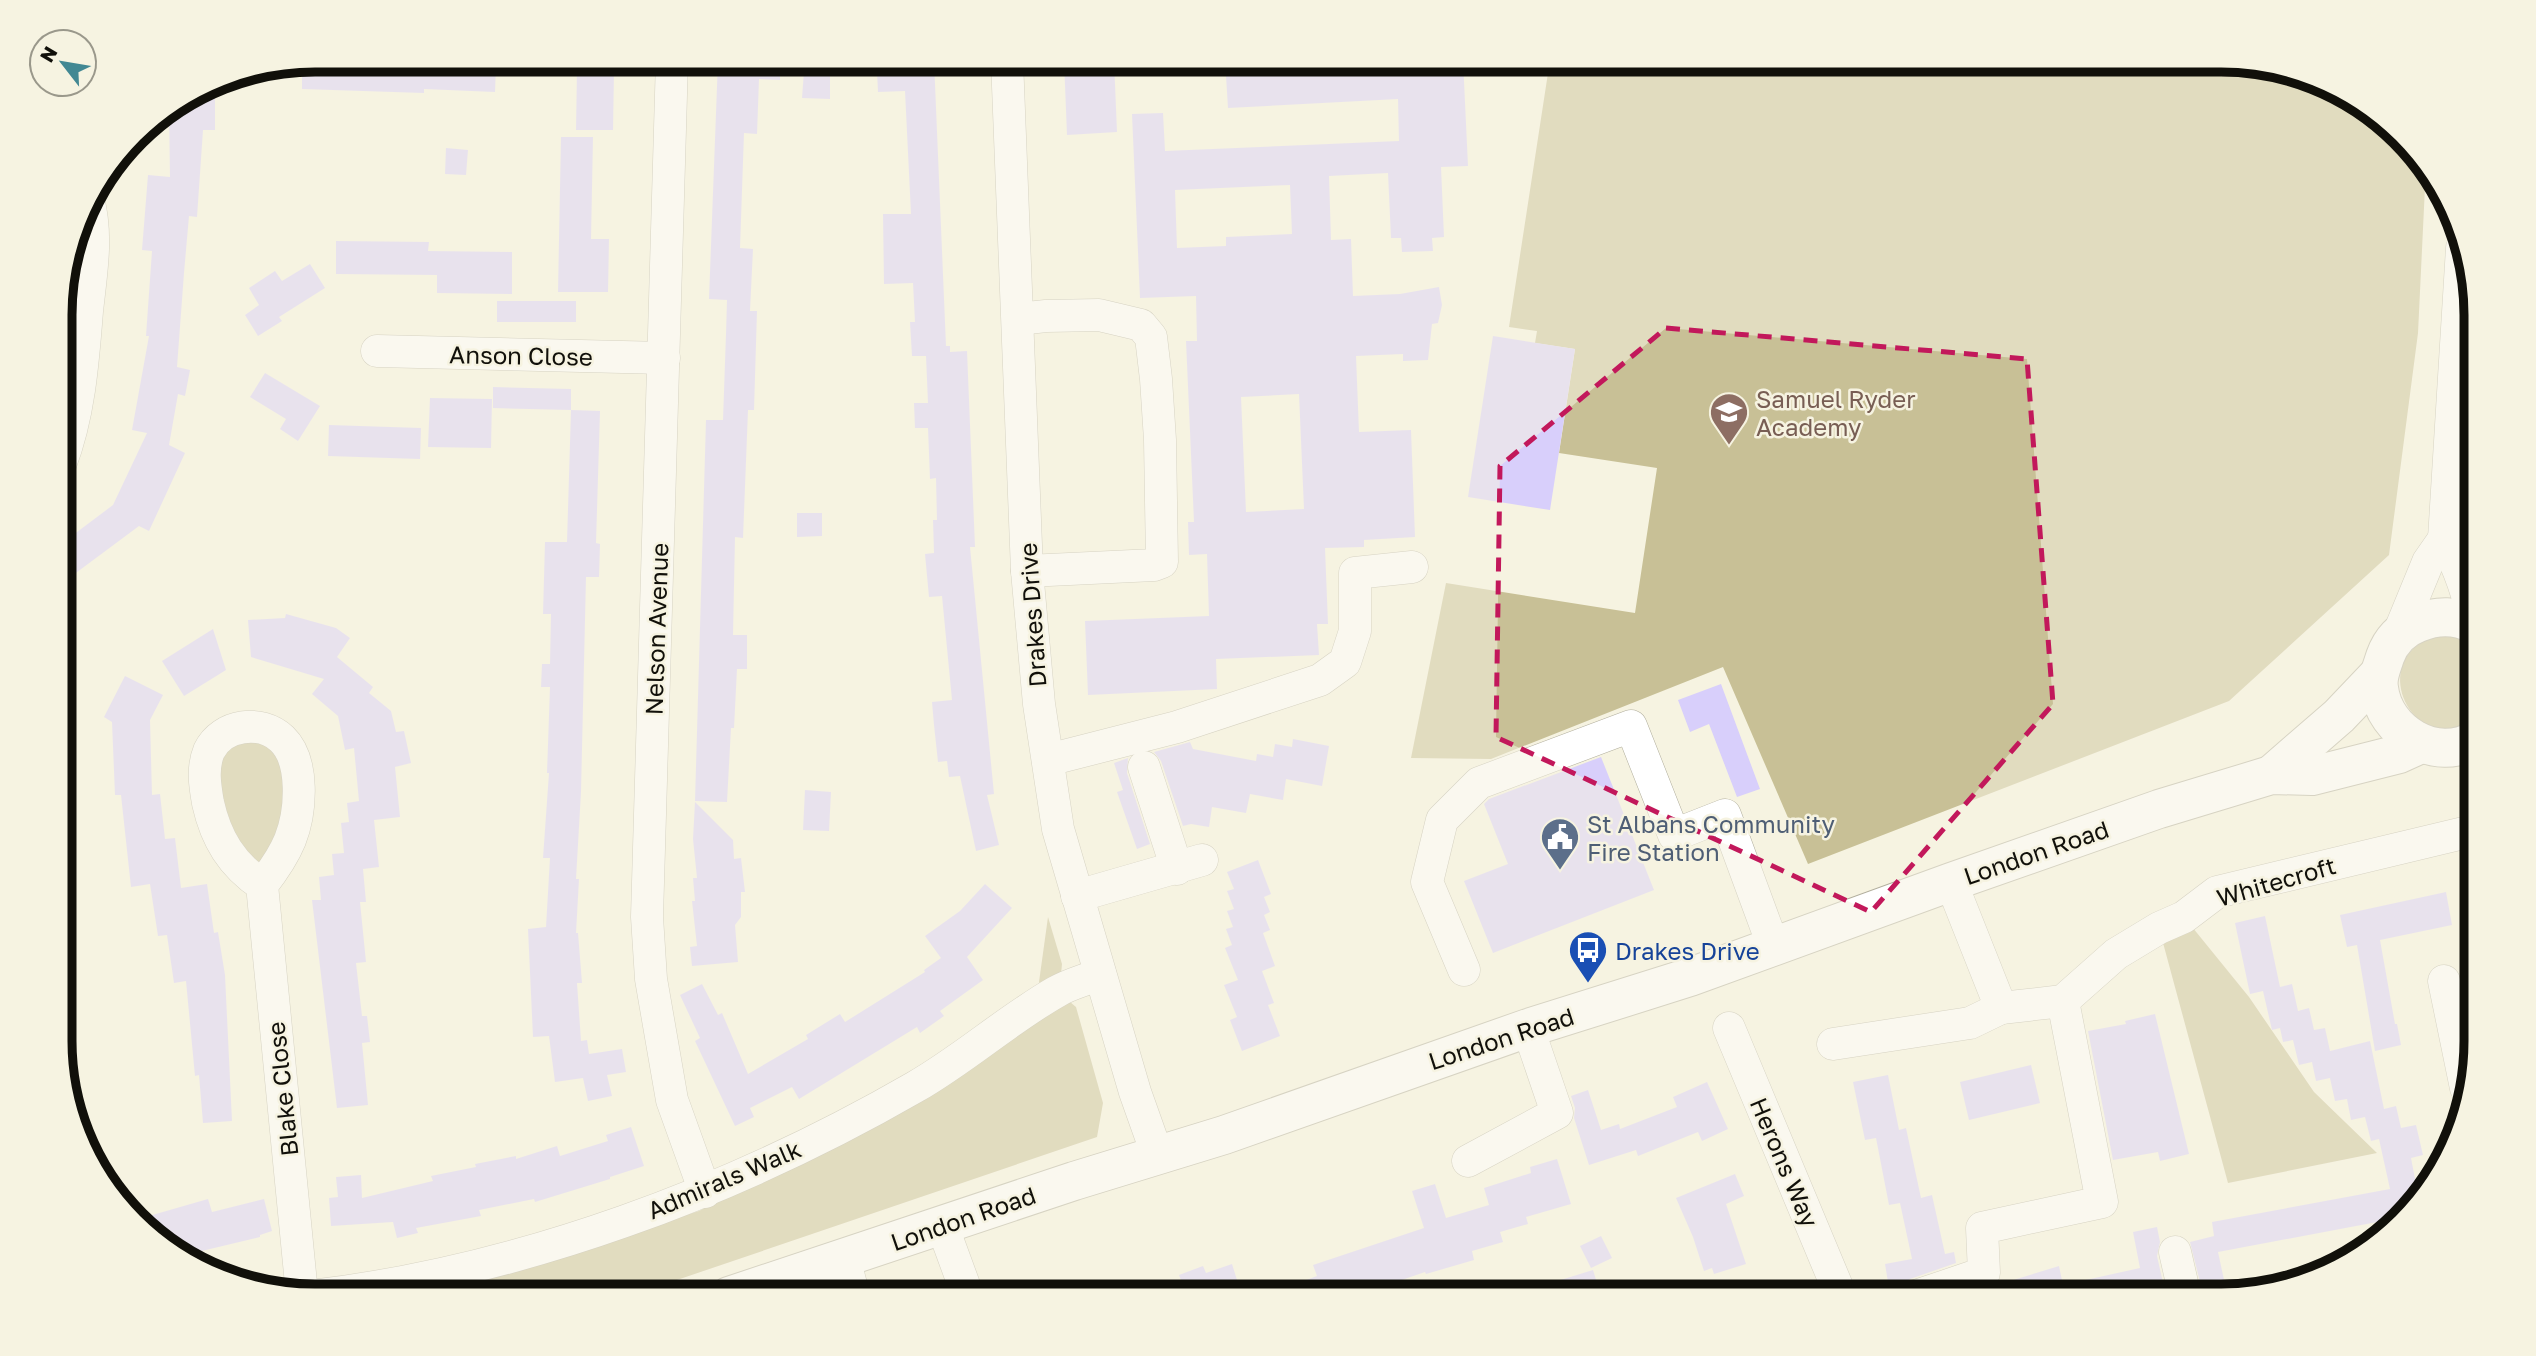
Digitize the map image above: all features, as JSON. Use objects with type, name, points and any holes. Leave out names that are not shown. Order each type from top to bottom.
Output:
[{"type":"main road","points":[[2398,635],[2410,626],[2430,618],[2453,617],[2464,621]]},
{"type":"main road","name":"London Road","points":[[2271,775],[2339,716],[2379,674],[2388,648],[2398,635]]},
{"type":"main road","points":[[2379,674],[2384,708],[2398,729],[2421,744]]},
{"type":"main road","name":"London Road","points":[[765,1284],[1157,1154],[1247,1127],[1528,1028],[1690,977],[2159,809],[2271,775],[2312,776],[2399,754],[2421,744],[2444,748],[2464,745]]},
{"type":"street","name":"Nelson Avenue","points":[[672,72],[647,917],[655,1004],[672,1100],[705,1192]]},
{"type":"street","name":"Drakes Drive","points":[[1008,72],[1027,571],[1039,704],[1058,829],[1135,1092],[1157,1154]]},
{"type":"street","points":[[72,428],[85,340],[94,245],[91,220]]},
{"type":"street","points":[[2398,635],[2428,562],[2444,540],[2460,274]]},
{"type":"street","points":[[1018,319],[1099,316],[1140,325],[1151,337],[1161,478],[1162,562],[1154,565],[1027,571]]},
{"type":"street","name":"Anson Close","points":[[377,351],[664,358]]},
{"type":"street","points":[[2444,540],[2458,565],[2464,584]]},
{"type":"street","points":[[1048,760],[1177,727],[1320,680],[1345,662],[1355,631],[1355,573],[1412,567]]},
{"type":"street","points":[[252,726],[264,728],[283,740],[290,750],[297,770],[296,817],[290,840],[278,865],[262,885],[246,874],[220,842],[204,785],[210,749],[221,736],[234,729],[252,726]]},
{"type":"street","points":[[1464,970],[1427,883],[1442,820],[1479,783],[1631,726],[1674,835],[1725,815],[1774,948]]},
{"type":"street","points":[[1077,896],[1190,865],[1144,766]]},
{"type":"street","name":"Whitecroft","points":[[2063,1001],[2116,954],[2159,928],[2184,917],[2217,892],[2464,833]]},
{"type":"street","points":[[1951,882],[2001,1008]]},
{"type":"street","name":"Blake Close","points":[[262,885],[301,1283]]},
{"type":"street","name":"Admirals Walk","points":[[376,1284],[492,1262],[648,1213],[705,1192],[751,1172],[916,1087],[1057,991],[1100,974]]},
{"type":"street","points":[[2444,981],[2462,1066]]},
{"type":"street","points":[[1833,1044],[1970,1023],[2001,1008],[2063,1001],[2102,1202],[1982,1228],[1984,1273],[1951,1284]]},
{"type":"street","points":[[1468,1161],[1557,1113],[1528,1028]]},
{"type":"street","name":"Herons Way","points":[[1729,1028],[1836,1284]]},
{"type":"street","points":[[942,1225],[964,1284]]},
{"type":"street","points":[[2175,1252],[2182,1284]]},
{"type":"street","points":[[844,1258],[851,1284]]},
{"type":"highlighted area","points":[[1666,328],[2027,359],[2053,704],[1871,912],[1496,737],[1500,466]]},
{"type":"shaded area","name":"Samuel Ryder Academy","points":[[1548,72],[2253,74],[2285,80],[2315,90],[2356,113],[2393,143],[2425,183],[2418,333],[2389,555],[2229,701],[1808,864],[1723,667],[1491,759],[1411,758],[1446,583],[1635,613],[1657,468],[1559,453],[1575,349],[1535,343],[1537,331],[1509,327]]},
{"type":"shaded area","points":[[2448,634],[2464,640],[2464,724],[2452,729],[2431,726],[2414,715],[2404,698],[2400,678],[2405,659],[2421,643]]},
{"type":"shaded area","points":[[256,736],[283,757],[284,824],[264,861],[253,862],[227,830],[217,756],[225,746]]},
{"type":"shaded area","points":[[1048,917],[1062,964],[1061,974],[1042,987],[1039,982]]},
{"type":"shaded area","points":[[2184,917],[2249,997],[2314,1092],[2377,1153],[2228,1183],[2159,928]]},
{"type":"shaded area","points":[[1064,997],[1076,1007],[1103,1103],[1097,1137],[665,1284],[449,1284],[488,1278],[699,1211],[942,1081]]},
{"type":"building","points":[[496,72],[495,92],[424,89],[424,93],[302,89],[302,73]]},
{"type":"building","points":[[577,72],[614,72],[613,130],[576,130]]},
{"type":"building","points":[[718,72],[780,72],[780,80],[759,79],[757,134],[744,133],[740,248],[753,249],[750,311],[757,311],[754,410],[748,410],[743,538],[735,537],[733,635],[747,635],[747,669],[737,669],[727,802],[695,801],[706,420],[723,420],[727,300],[709,299]]},
{"type":"building","points":[[804,72],[830,72],[830,99],[802,98]]},
{"type":"building","points":[[877,72],[935,72],[946,346],[950,346],[950,352],[967,351],[975,547],[970,547],[994,794],[987,795],[999,845],[976,851],[960,776],[949,777],[947,761],[938,762],[934,725],[932,702],[952,700],[942,596],[929,597],[925,554],[934,553],[933,520],[937,520],[936,478],[930,479],[928,428],[915,428],[914,403],[928,403],[926,356],[912,356],[910,322],[915,322],[913,283],[884,284],[883,214],[911,214],[905,91],[878,92]]},
{"type":"building","points":[[1064,72],[1114,72],[1117,132],[1067,135]]},
{"type":"building","points":[[1226,72],[1464,72],[1468,166],[1441,167],[1444,237],[1432,238],[1433,251],[1402,252],[1401,238],[1391,238],[1388,173],[1329,176],[1331,240],[1351,239],[1353,296],[1400,294],[1439,287],[1442,305],[1438,323],[1432,324],[1428,360],[1403,361],[1403,354],[1356,356],[1359,432],[1411,430],[1415,537],[1364,540],[1364,547],[1325,548],[1328,624],[1317,624],[1319,655],[1216,659],[1217,689],[1088,695],[1085,621],[1209,616],[1207,554],[1189,555],[1188,522],[1194,522],[1186,341],[1197,341],[1196,296],[1140,298],[1132,114],[1163,113],[1165,151],[1399,141],[1398,99],[1228,108]],"holes":[[[1290,185],[1292,234],[1226,237],[1226,246],[1177,248],[1175,190]],[[1299,394],[1304,509],[1246,512],[1241,397]]]},
{"type":"building","points":[[215,93],[215,130],[203,130],[197,217],[189,216],[177,367],[190,370],[185,396],[178,394],[169,445],[185,453],[149,531],[139,526],[72,576],[72,536],[113,505],[147,433],[132,430],[149,336],[146,336],[152,251],[142,250],[148,175],[170,177],[169,120]]},
{"type":"building","points":[[561,137],[593,137],[591,239],[609,239],[608,292],[558,292]]},
{"type":"building","points":[[446,148],[468,150],[466,175],[445,174]]},
{"type":"building","points":[[336,241],[429,242],[428,251],[512,252],[512,294],[437,293],[437,275],[336,274]]},
{"type":"building","points":[[310,264],[325,288],[279,317],[282,321],[258,336],[245,315],[259,305],[249,288],[275,271],[282,281]]},
{"type":"building","points":[[497,301],[576,301],[576,322],[497,322]]},
{"type":"building","points":[[1493,336],[1575,349],[1550,510],[1468,497]]},
{"type":"building","points":[[265,373],[320,406],[298,441],[280,429],[286,419],[250,397]]},
{"type":"building","points":[[493,387],[571,389],[571,410],[493,408]]},
{"type":"building","points":[[430,398],[492,399],[491,448],[428,447]]},
{"type":"building","points":[[571,410],[600,411],[596,543],[600,544],[599,577],[586,577],[581,792],[576,879],[579,879],[576,933],[582,983],[577,983],[581,1041],[587,1040],[589,1054],[622,1049],[626,1072],[607,1075],[612,1096],[588,1101],[583,1078],[555,1082],[549,1036],[533,1037],[528,929],[546,927],[550,858],[543,858],[549,773],[550,687],[541,687],[542,664],[550,664],[551,614],[543,614],[545,542],[567,542]]},
{"type":"building","points":[[329,425],[421,428],[420,459],[328,456]]},
{"type":"building","points":[[797,513],[822,513],[822,536],[797,537]]},
{"type":"building","points":[[286,614],[336,628],[350,638],[337,657],[373,687],[369,693],[391,711],[396,732],[404,731],[411,763],[395,767],[400,817],[374,820],[379,867],[363,869],[366,902],[360,902],[366,962],[356,963],[362,1016],[367,1016],[370,1042],[362,1043],[368,1105],[337,1108],[312,900],[321,900],[319,877],[334,875],[332,854],[344,853],[341,823],[349,822],[347,803],[359,801],[354,748],[345,750],[338,716],[312,694],[324,679],[251,657],[248,620],[285,618]]},
{"type":"building","points":[[213,629],[226,670],[184,696],[162,661]]},
{"type":"building","points":[[125,676],[163,695],[150,720],[152,795],[160,794],[165,839],[175,838],[181,888],[207,884],[214,933],[218,932],[225,975],[232,1121],[203,1123],[199,1075],[195,1076],[186,981],[174,983],[167,935],[158,936],[150,884],[131,887],[121,795],[115,795],[112,722],[104,717]]},
{"type":"building","points":[[1721,684],[1760,789],[1737,797],[1709,724],[1690,732],[1678,700]]},
{"type":"building","points":[[1293,739],[1329,746],[1322,786],[1286,779],[1283,800],[1250,794],[1246,813],[1212,807],[1209,827],[1191,824],[1183,826],[1161,761],[1154,752],[1190,742],[1193,749],[1256,761],[1257,754],[1273,757],[1275,744],[1292,747]]},
{"type":"building","points":[[1601,757],[1654,890],[1493,953],[1464,881],[1508,864],[1484,804],[1489,799]]},
{"type":"building","points":[[1128,758],[1127,773],[1150,844],[1137,849],[1117,792],[1123,790],[1114,763]]},
{"type":"building","points":[[805,790],[831,792],[829,831],[803,830]]},
{"type":"building","points":[[695,802],[733,840],[734,859],[741,858],[745,892],[741,892],[741,917],[735,925],[738,962],[692,966],[690,947],[697,946],[692,901],[695,901],[693,878],[697,878],[693,839]]},
{"type":"building","points":[[1258,860],[1271,894],[1264,897],[1270,912],[1264,915],[1270,930],[1263,933],[1275,966],[1262,971],[1274,1003],[1268,1005],[1280,1036],[1242,1051],[1230,1020],[1237,1017],[1224,985],[1238,980],[1225,948],[1232,945],[1226,929],[1233,927],[1227,911],[1234,909],[1227,891],[1234,889],[1227,872]]},
{"type":"building","points":[[985,884],[1012,908],[967,957],[983,980],[940,1011],[944,1016],[920,1033],[917,1027],[799,1099],[792,1087],[750,1108],[754,1117],[735,1126],[695,1041],[700,1038],[680,995],[702,984],[718,1015],[722,1013],[748,1074],[808,1039],[806,1035],[840,1014],[845,1022],[925,972],[924,970],[941,958],[925,936],[960,911]]},
{"type":"building","points":[[2446,892],[2452,925],[2380,940],[2401,1045],[2375,1051],[2357,945],[2347,947],[2340,915]]},
{"type":"building","points":[[2265,916],[2280,987],[2292,984],[2298,1011],[2309,1008],[2314,1030],[2325,1028],[2330,1051],[2370,1041],[2384,1109],[2396,1106],[2401,1128],[2416,1125],[2423,1155],[2411,1158],[2417,1184],[2386,1220],[2218,1252],[2225,1284],[2200,1284],[2190,1242],[2214,1236],[2212,1222],[2390,1189],[2379,1139],[2371,1141],[2365,1117],[2351,1120],[2347,1099],[2335,1101],[2330,1078],[2316,1081],[2312,1062],[2299,1065],[2293,1040],[2283,1042],[2280,1028],[2272,1030],[2263,991],[2250,994],[2235,923]]},
{"type":"building","points":[[2155,1014],[2189,1154],[2160,1161],[2158,1152],[2113,1160],[2088,1031],[2126,1024],[2125,1021]]},
{"type":"building","points":[[2031,1065],[2040,1103],[1969,1120],[1960,1082]]},
{"type":"building","points":[[1888,1075],[1899,1130],[1906,1128],[1921,1198],[1932,1195],[1945,1254],[1954,1252],[1956,1263],[1902,1284],[1888,1284],[1885,1264],[1912,1259],[1900,1203],[1889,1205],[1876,1138],[1865,1140],[1853,1082]]},
{"type":"building","points":[[1707,1082],[1728,1129],[1702,1141],[1698,1132],[1638,1156],[1636,1150],[1589,1165],[1574,1118],[1575,1108],[1571,1096],[1588,1090],[1601,1130],[1619,1124],[1620,1129],[1677,1107],[1673,1097]]},
{"type":"building","points":[[631,1127],[644,1166],[610,1179],[535,1202],[534,1199],[479,1210],[481,1216],[416,1228],[418,1233],[397,1238],[393,1222],[331,1226],[329,1198],[338,1197],[336,1177],[361,1175],[362,1198],[433,1181],[431,1176],[476,1167],[475,1164],[516,1156],[516,1159],[557,1146],[560,1156],[608,1141],[606,1135]]},
{"type":"building","points":[[1557,1159],[1571,1204],[1526,1217],[1528,1224],[1500,1232],[1503,1242],[1472,1251],[1474,1260],[1390,1284],[1296,1284],[1317,1276],[1313,1265],[1424,1228],[1412,1191],[1435,1184],[1446,1218],[1489,1205],[1484,1188],[1531,1173],[1530,1167]]},
{"type":"building","points":[[1735,1174],[1744,1196],[1726,1204],[1746,1264],[1714,1274],[1712,1268],[1704,1271],[1676,1198]]},
{"type":"building","points":[[208,1199],[212,1212],[264,1199],[272,1231],[260,1237],[196,1252],[147,1217]]},
{"type":"building","points":[[2157,1227],[2160,1242],[2157,1256],[2163,1284],[2068,1284],[2140,1268],[2133,1232]]},
{"type":"building","points":[[1601,1236],[1612,1258],[1591,1268],[1580,1246]]},
{"type":"building","points":[[1232,1264],[1238,1284],[1182,1284],[1179,1275],[1203,1266],[1206,1273]]},
{"type":"building","points":[[2059,1266],[2063,1284],[2000,1284]]},
{"type":"building","points":[[1593,1270],[1597,1284],[1548,1284]]},
{"type":"place","name":"Samuel Ryder Academy","points":[[1729,446]]},
{"type":"place","name":"St Albans Community Fire Station","points":[[1560,871]]},
{"type":"place","name":"Drakes Drive","points":[[1588,984]]}]
